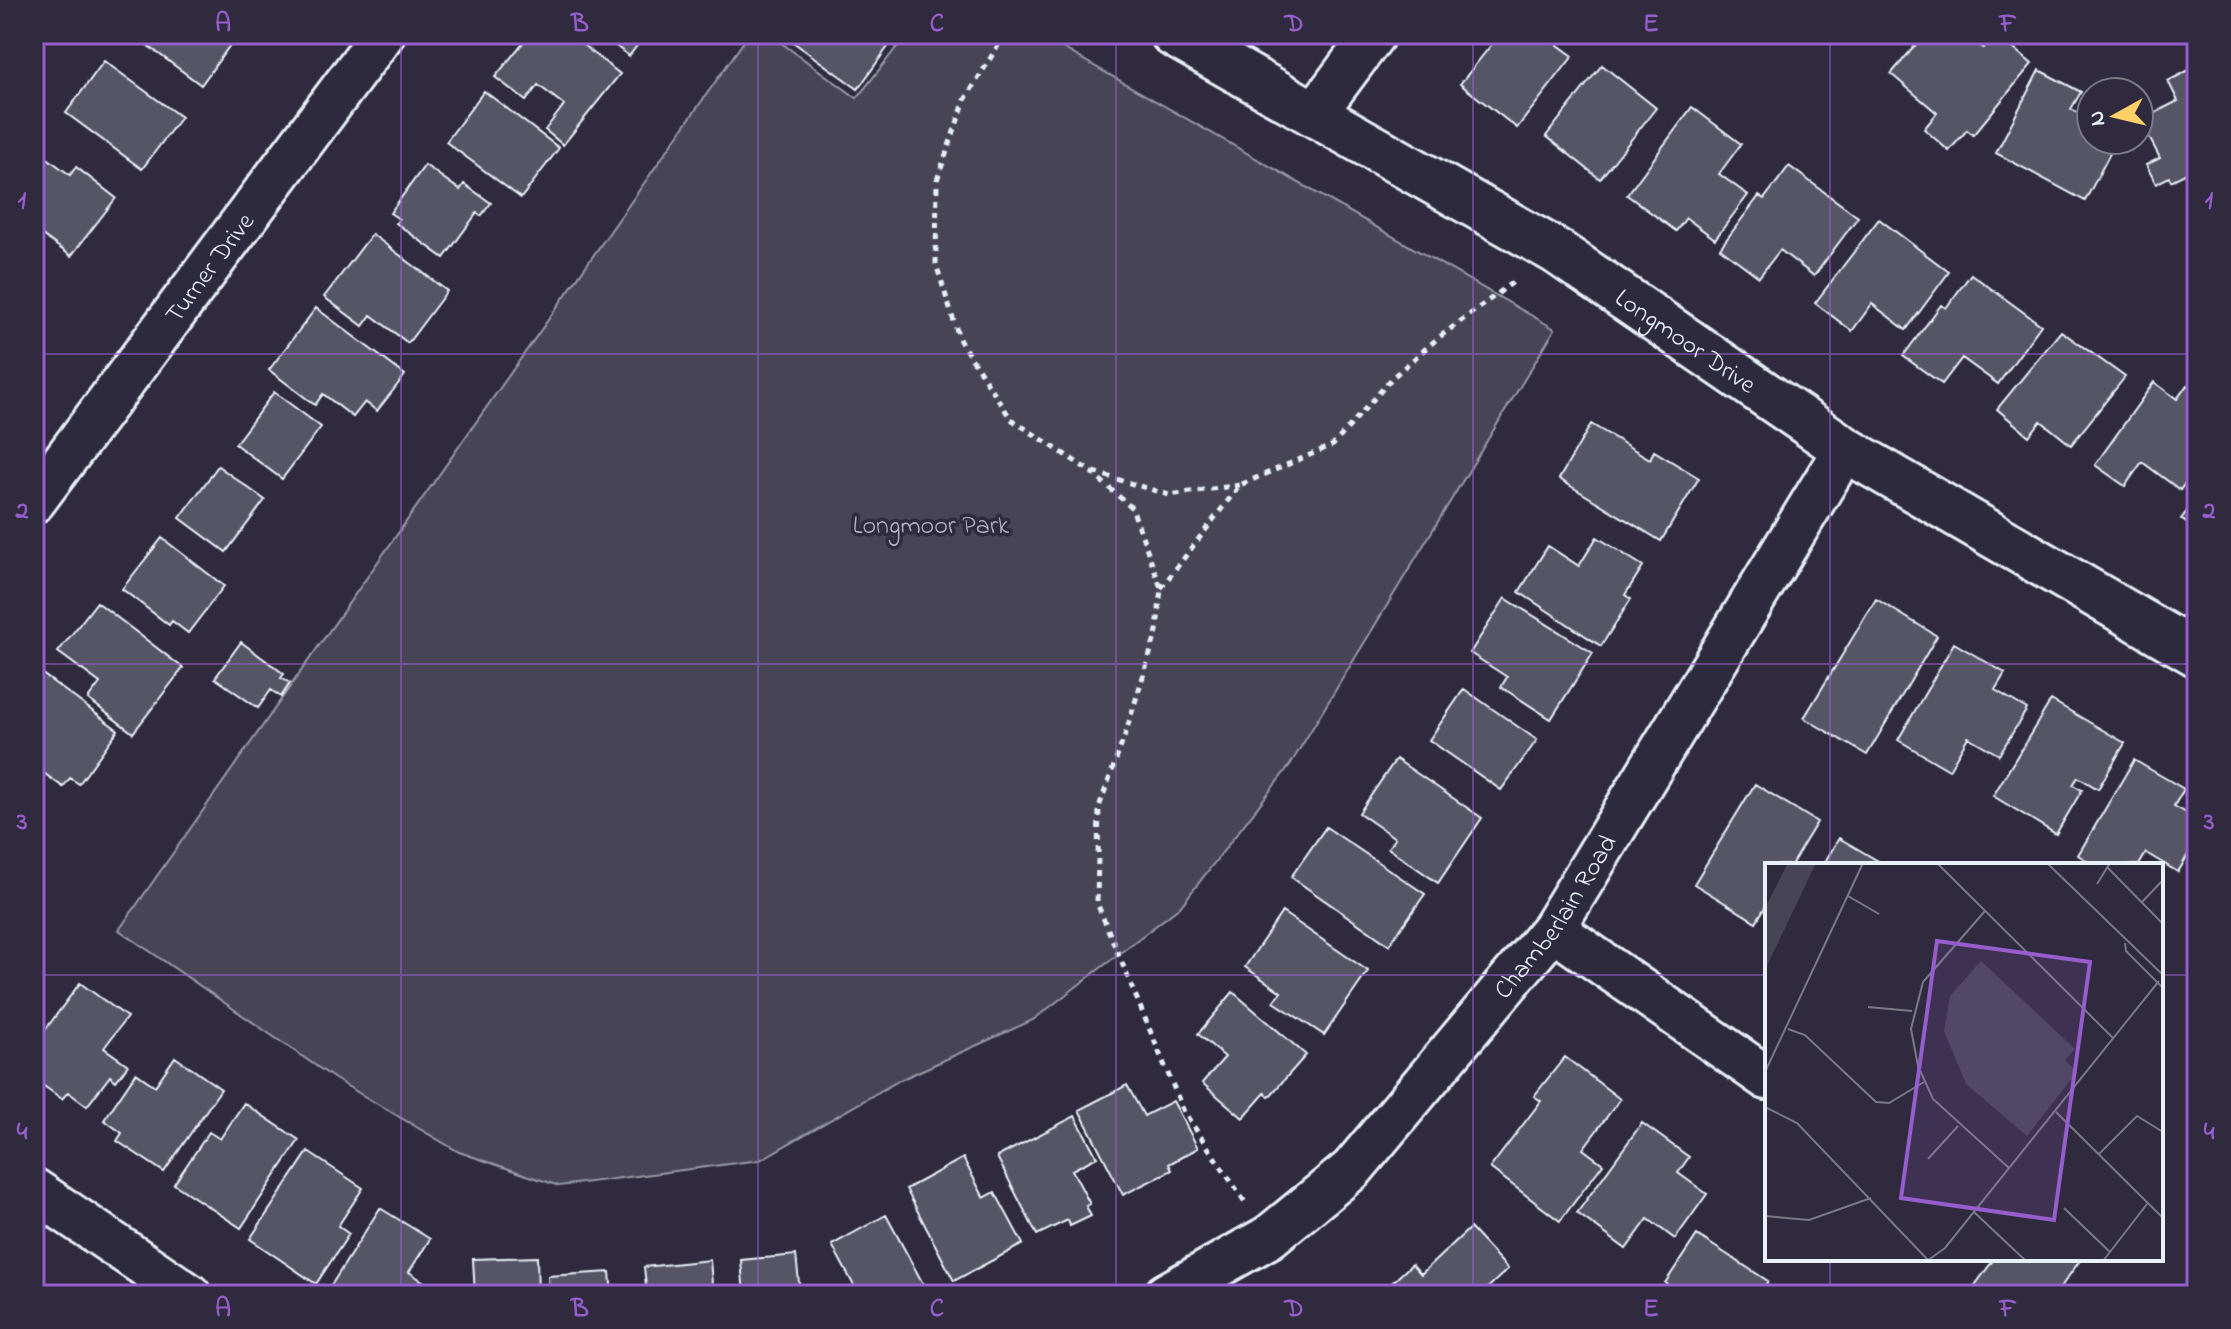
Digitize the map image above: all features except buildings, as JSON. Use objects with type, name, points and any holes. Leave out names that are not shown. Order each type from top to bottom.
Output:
[{"type":"street","name":"Turner Drive","points":[[34,501],[383,34]]},
{"type":"street","name":"Longmoor Drive","points":[[1173,34],[1556,251],[1845,449],[2197,654]]},
{"type":"street","points":[[1315,113],[1374,34]]},
{"type":"street","name":"Chamberlain Road","points":[[1166,1295],[1226,1282],[1269,1237],[1352,1169],[1553,929],[1845,449]]},
{"type":"street","points":[[1553,929],[1765,1077]]},
{"type":"street","points":[[34,1190],[189,1295]]},
{"type":"path","points":[[1005,34],[965,100],[937,180],[936,264],[960,341],[1011,419],[1090,471],[1132,508],[1161,588],[1157,631],[1099,807],[1097,903],[1184,1112],[1269,1237]]},
{"type":"path","points":[[1090,471],[1169,495],[1240,485],[1333,445],[1405,367],[1438,338],[1556,251]]},
{"type":"path","points":[[1161,588],[1240,485]]},
{"type":"green space","name":"Longmoor Park","points":[[749,34],[769,34],[857,98],[907,34],[1038,34],[1555,329],[1290,765],[1180,907],[1033,1020],[900,1080],[760,1160],[559,1186],[459,1152],[335,1079],[119,930]]}]
